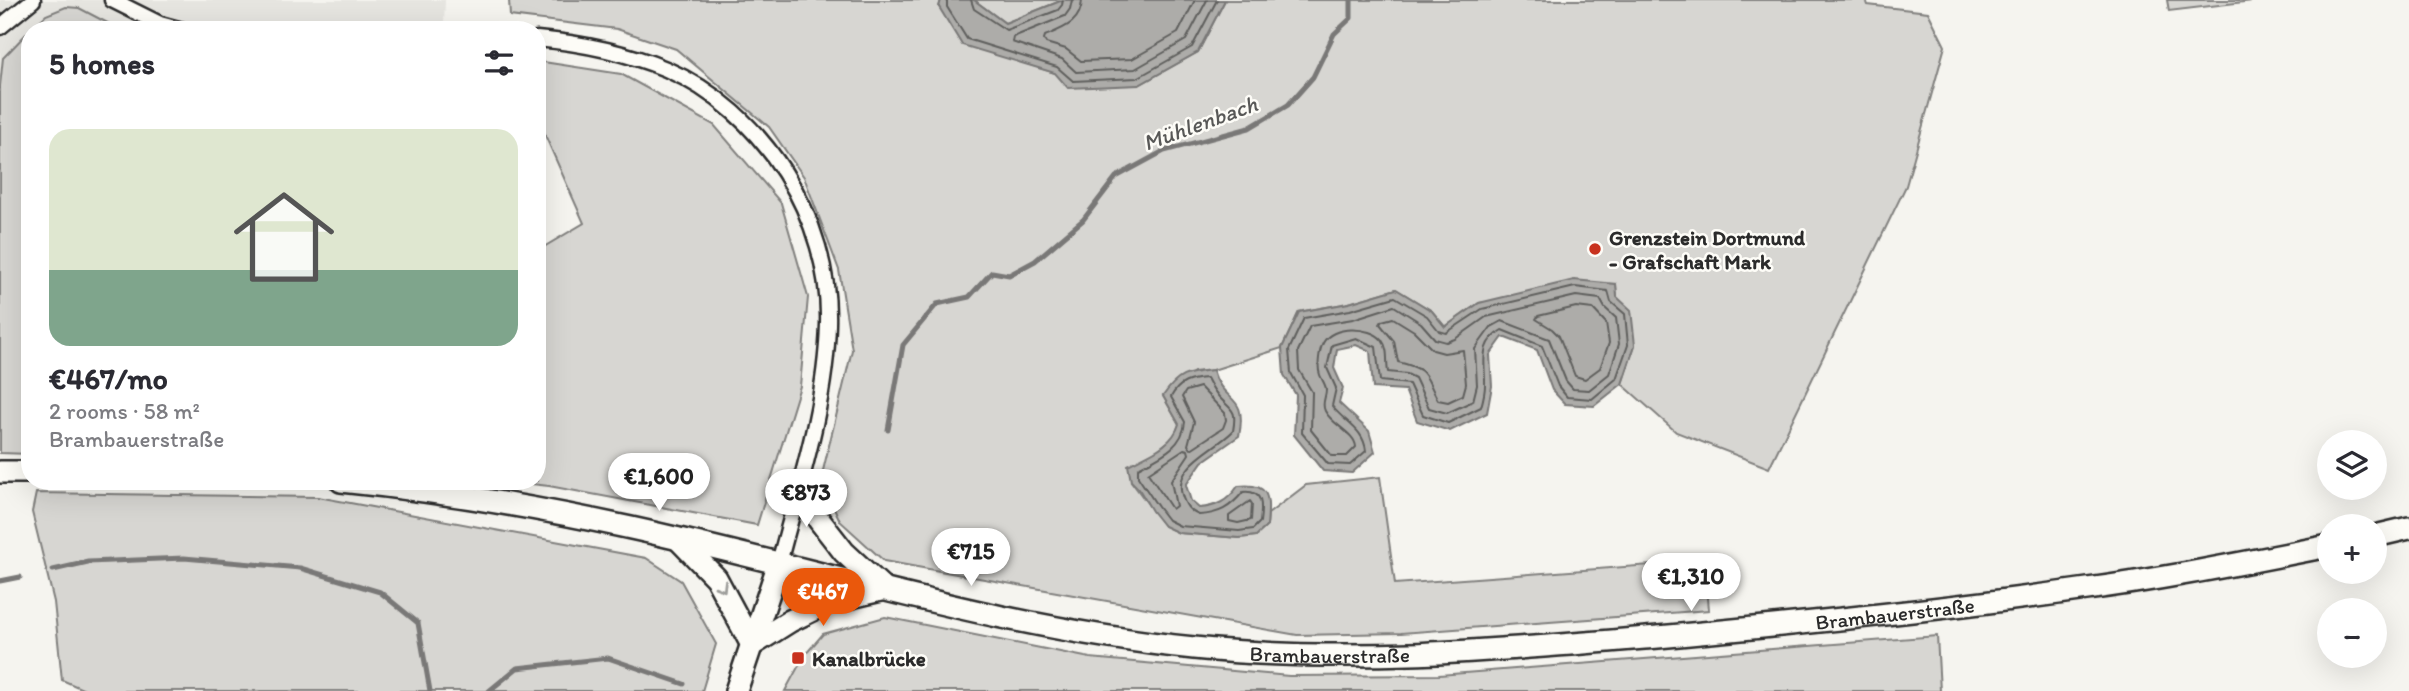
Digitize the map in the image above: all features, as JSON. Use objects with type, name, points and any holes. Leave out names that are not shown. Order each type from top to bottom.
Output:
[{"type":"main road","points":[[0,471],[21,472]]},
{"type":"main road","points":[[799,486],[819,520],[844,552],[884,589]]},
{"type":"main road","name":"Brambauerstraße","points":[[422,490],[514,504],[678,539],[952,606],[1090,633],[1191,648],[1285,654],[1402,656],[1518,649],[1904,613],[2084,590],[2317,548]]},
{"type":"main road","points":[[2387,533],[2409,528]]},
{"type":"main road","points":[[678,539],[716,578],[752,645]]},
{"type":"main road","points":[[736,691],[779,564]]},
{"type":"main road","points":[[752,645],[790,621],[829,602],[884,589]]},
{"type":"street","points":[[0,27],[33,0]]},
{"type":"street","points":[[111,0],[154,21]]},
{"type":"street","points":[[546,40],[605,49],[635,58],[668,70],[702,89],[733,113],[761,141],[796,190],[811,223],[821,257],[828,324],[817,409],[779,564]]},
{"type":"shaded area","points":[[0,0],[445,0],[444,21],[21,21],[21,64],[0,75]]},
{"type":"shaded area","points":[[509,0],[941,0],[939,7],[1018,61],[1055,73],[1139,85],[1198,52],[1225,0],[1866,0],[1868,5],[1928,12],[1945,46],[1906,186],[1769,468],[1676,432],[1622,384],[1635,345],[1617,297],[1616,284],[1479,303],[1445,327],[1432,311],[1396,289],[1349,303],[1299,312],[1282,348],[1213,370],[1194,372],[1163,396],[1179,424],[1175,436],[1160,448],[1131,481],[1164,526],[1179,533],[1239,538],[1256,536],[1267,526],[1268,514],[1306,485],[1380,477],[1395,584],[1705,561],[1709,610],[1401,633],[1297,635],[884,561],[840,521],[821,479],[852,350],[839,270],[804,177],[769,127],[676,49],[617,29],[510,16]]},
{"type":"shaded area","points":[[974,0],[1063,0],[1005,23]]},
{"type":"shaded area","points":[[2167,0],[2261,0],[2169,11]]},
{"type":"shaded area","points":[[66,7],[79,8],[104,21],[40,21],[46,15]]},
{"type":"shaded area","points":[[21,39],[21,454],[0,453],[0,86],[3,58]]},
{"type":"shaded area","points":[[546,62],[621,74],[714,125],[781,203],[808,297],[800,386],[757,525],[546,486],[546,246],[584,223],[546,137]]},
{"type":"shaded area","points":[[36,493],[318,497],[646,558],[681,581],[716,644],[702,691],[87,691],[62,680],[54,602],[32,512]]},
{"type":"shaded area","points":[[885,617],[1090,658],[1289,676],[1439,675],[1937,636],[1940,691],[785,691],[804,656],[823,634]]},
{"type":"water","points":[[941,0],[974,0],[1005,23],[1063,0],[1225,0],[1198,52],[1139,85],[1068,88],[1055,73],[962,45],[939,7]]},
{"type":"water","points":[[1574,280],[1616,284],[1617,297],[1631,310],[1635,345],[1622,384],[1594,406],[1565,404],[1552,390],[1537,350],[1503,337],[1490,355],[1492,386],[1487,413],[1450,431],[1417,421],[1405,390],[1373,388],[1370,351],[1356,345],[1337,349],[1334,368],[1343,388],[1339,403],[1369,431],[1375,452],[1352,473],[1323,471],[1294,435],[1296,395],[1284,375],[1282,348],[1299,312],[1349,303],[1396,289],[1432,311],[1445,327],[1479,303]]},
{"type":"water","points":[[1213,370],[1217,381],[1240,412],[1239,436],[1202,462],[1186,485],[1191,501],[1199,508],[1221,502],[1238,486],[1249,485],[1263,490],[1268,500],[1267,526],[1256,536],[1239,538],[1179,533],[1164,526],[1131,481],[1128,465],[1165,444],[1176,432],[1179,424],[1163,396],[1168,389],[1184,376]]},
{"type":"waterway","name":"Mühlenbach","points":[[888,430],[903,345],[937,304],[969,297],[992,272],[1009,275],[1035,261],[1083,220],[1116,177],[1164,151],[1249,128],[1288,105],[1313,77],[1334,34],[1351,18],[1351,0]]},
{"type":"waterway","points":[[53,570],[88,562],[184,558],[300,568],[380,592],[418,623],[430,691]]},
{"type":"waterway","points":[[0,581],[20,577]]},
{"type":"waterway","points":[[489,691],[517,668],[608,658],[684,684]]},
{"type":"place","name":"Grenzstein Dortmund - Grafschaft Mark","points":[[1595,249]]},
{"type":"place","name":"Kanalbrücke","points":[[798,658]]}]
